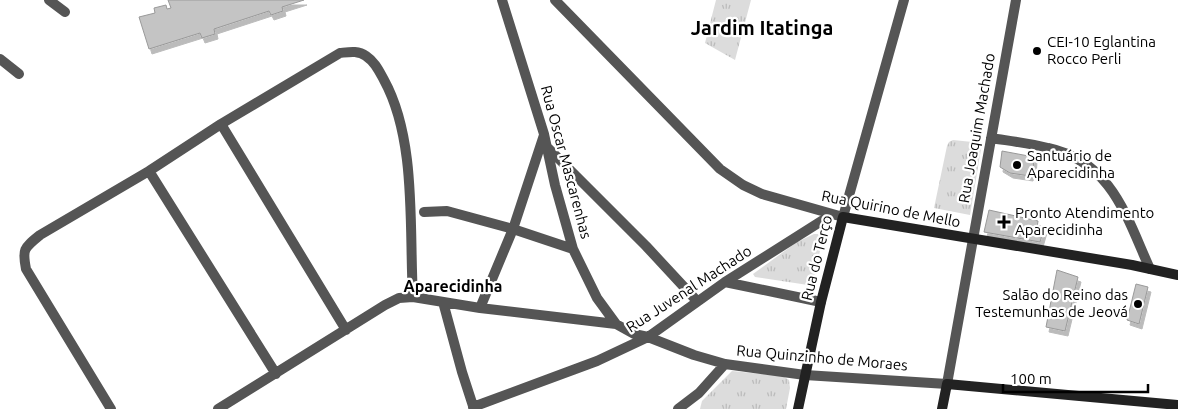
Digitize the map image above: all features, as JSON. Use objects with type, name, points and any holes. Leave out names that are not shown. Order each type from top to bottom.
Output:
[{"type":"street","points":[[49,0],[65,12]]},
{"type":"street","name":"Rua Oscar Mascarenhas","points":[[502,0],[544,134],[555,186],[573,249],[597,298],[616,324]]},
{"type":"street","name":"Rua Quirino de Mello","points":[[555,0],[720,169],[762,194],[831,215],[1178,275]]},
{"type":"street","points":[[564,0],[569,14]]},
{"type":"street","name":"Rua do Terço","points":[[798,409],[843,217],[904,0]]},
{"type":"street","name":"Rua Joaquim Machado","points":[[942,409],[1016,0]]},
{"type":"street","points":[[111,409],[26,270],[24,257],[26,247],[40,235],[149,171],[221,124],[340,53],[354,51],[365,55],[375,64],[391,92],[400,119],[408,170],[412,297],[399,298],[385,305],[218,409]]},
{"type":"street","points":[[0,59],[19,74]]},
{"type":"street","points":[[221,124],[346,330]]},
{"type":"street","points":[[480,308],[513,229],[544,134]]},
{"type":"street","points":[[991,138],[1049,148],[1072,155],[1091,167],[1105,180],[1116,195],[1150,269]]},
{"type":"street","points":[[547,147],[646,246],[697,301]]},
{"type":"street","points":[[149,171],[276,374]]},
{"type":"street","points":[[424,212],[447,210],[573,249]]},
{"type":"street","name":"Rua Juvenal Machado","points":[[474,408],[597,361],[648,337],[725,282],[831,215]]},
{"type":"street","points":[[725,282],[822,302]]},
{"type":"street","name":"Rua Quinzinho de Moraes","points":[[412,297],[480,308],[616,324],[634,334],[726,364],[805,375],[947,384],[1178,405]]},
{"type":"street","points":[[443,302],[474,408]]},
{"type":"street","points":[[678,409],[699,393],[726,364]]},
{"type":"green space","points":[[716,0],[751,0],[735,60],[705,43]]},
{"type":"green space","points":[[953,140],[982,143],[970,215],[934,208],[947,146]]},
{"type":"green space","points":[[814,234],[820,234],[823,238],[813,281],[808,285],[755,277],[753,274],[797,242]]},
{"type":"green space","points":[[732,371],[783,376],[789,380],[790,388],[786,409],[700,409],[702,401]]},
{"type":"building","points":[[168,0],[304,0],[282,7],[283,11],[271,15],[269,11],[214,29],[215,34],[202,38],[200,33],[149,49],[139,17],[155,13],[154,8],[166,5],[167,9],[171,8]]},
{"type":"building","name":"Santuário de Aparecidinha","points":[[1002,151],[1034,157],[1033,172],[1031,172],[1030,176],[1010,173],[1000,167]]},
{"type":"building","points":[[989,210],[1038,221],[1037,228],[1044,228],[1040,242],[984,232]]},
{"type":"building","points":[[1057,270],[1078,277],[1065,331],[1046,327]]},
{"type":"building","name":"Salão do Reino das Testemunhas de Jeová","points":[[1136,284],[1148,287],[1139,324],[1127,320]]},
{"type":"place","name":"CEI-10 Eglantina Rocco Perli","points":[[1037,51]]},
{"type":"place","name":"Santuário de Aparecidinha","points":[[1017,165]]},
{"type":"place","name":"Pronto Atendimento Aparecidinha","points":[[1004,222]]},
{"type":"place","name":"Salão do Reino das Testemunhas de Jeová","points":[[1138,304]]},
{"type":"district","name":"Jardim Itatinga","points":[[762,28]]},
{"type":"district","name":"Aparecidinha","points":[[453,286]]}]
